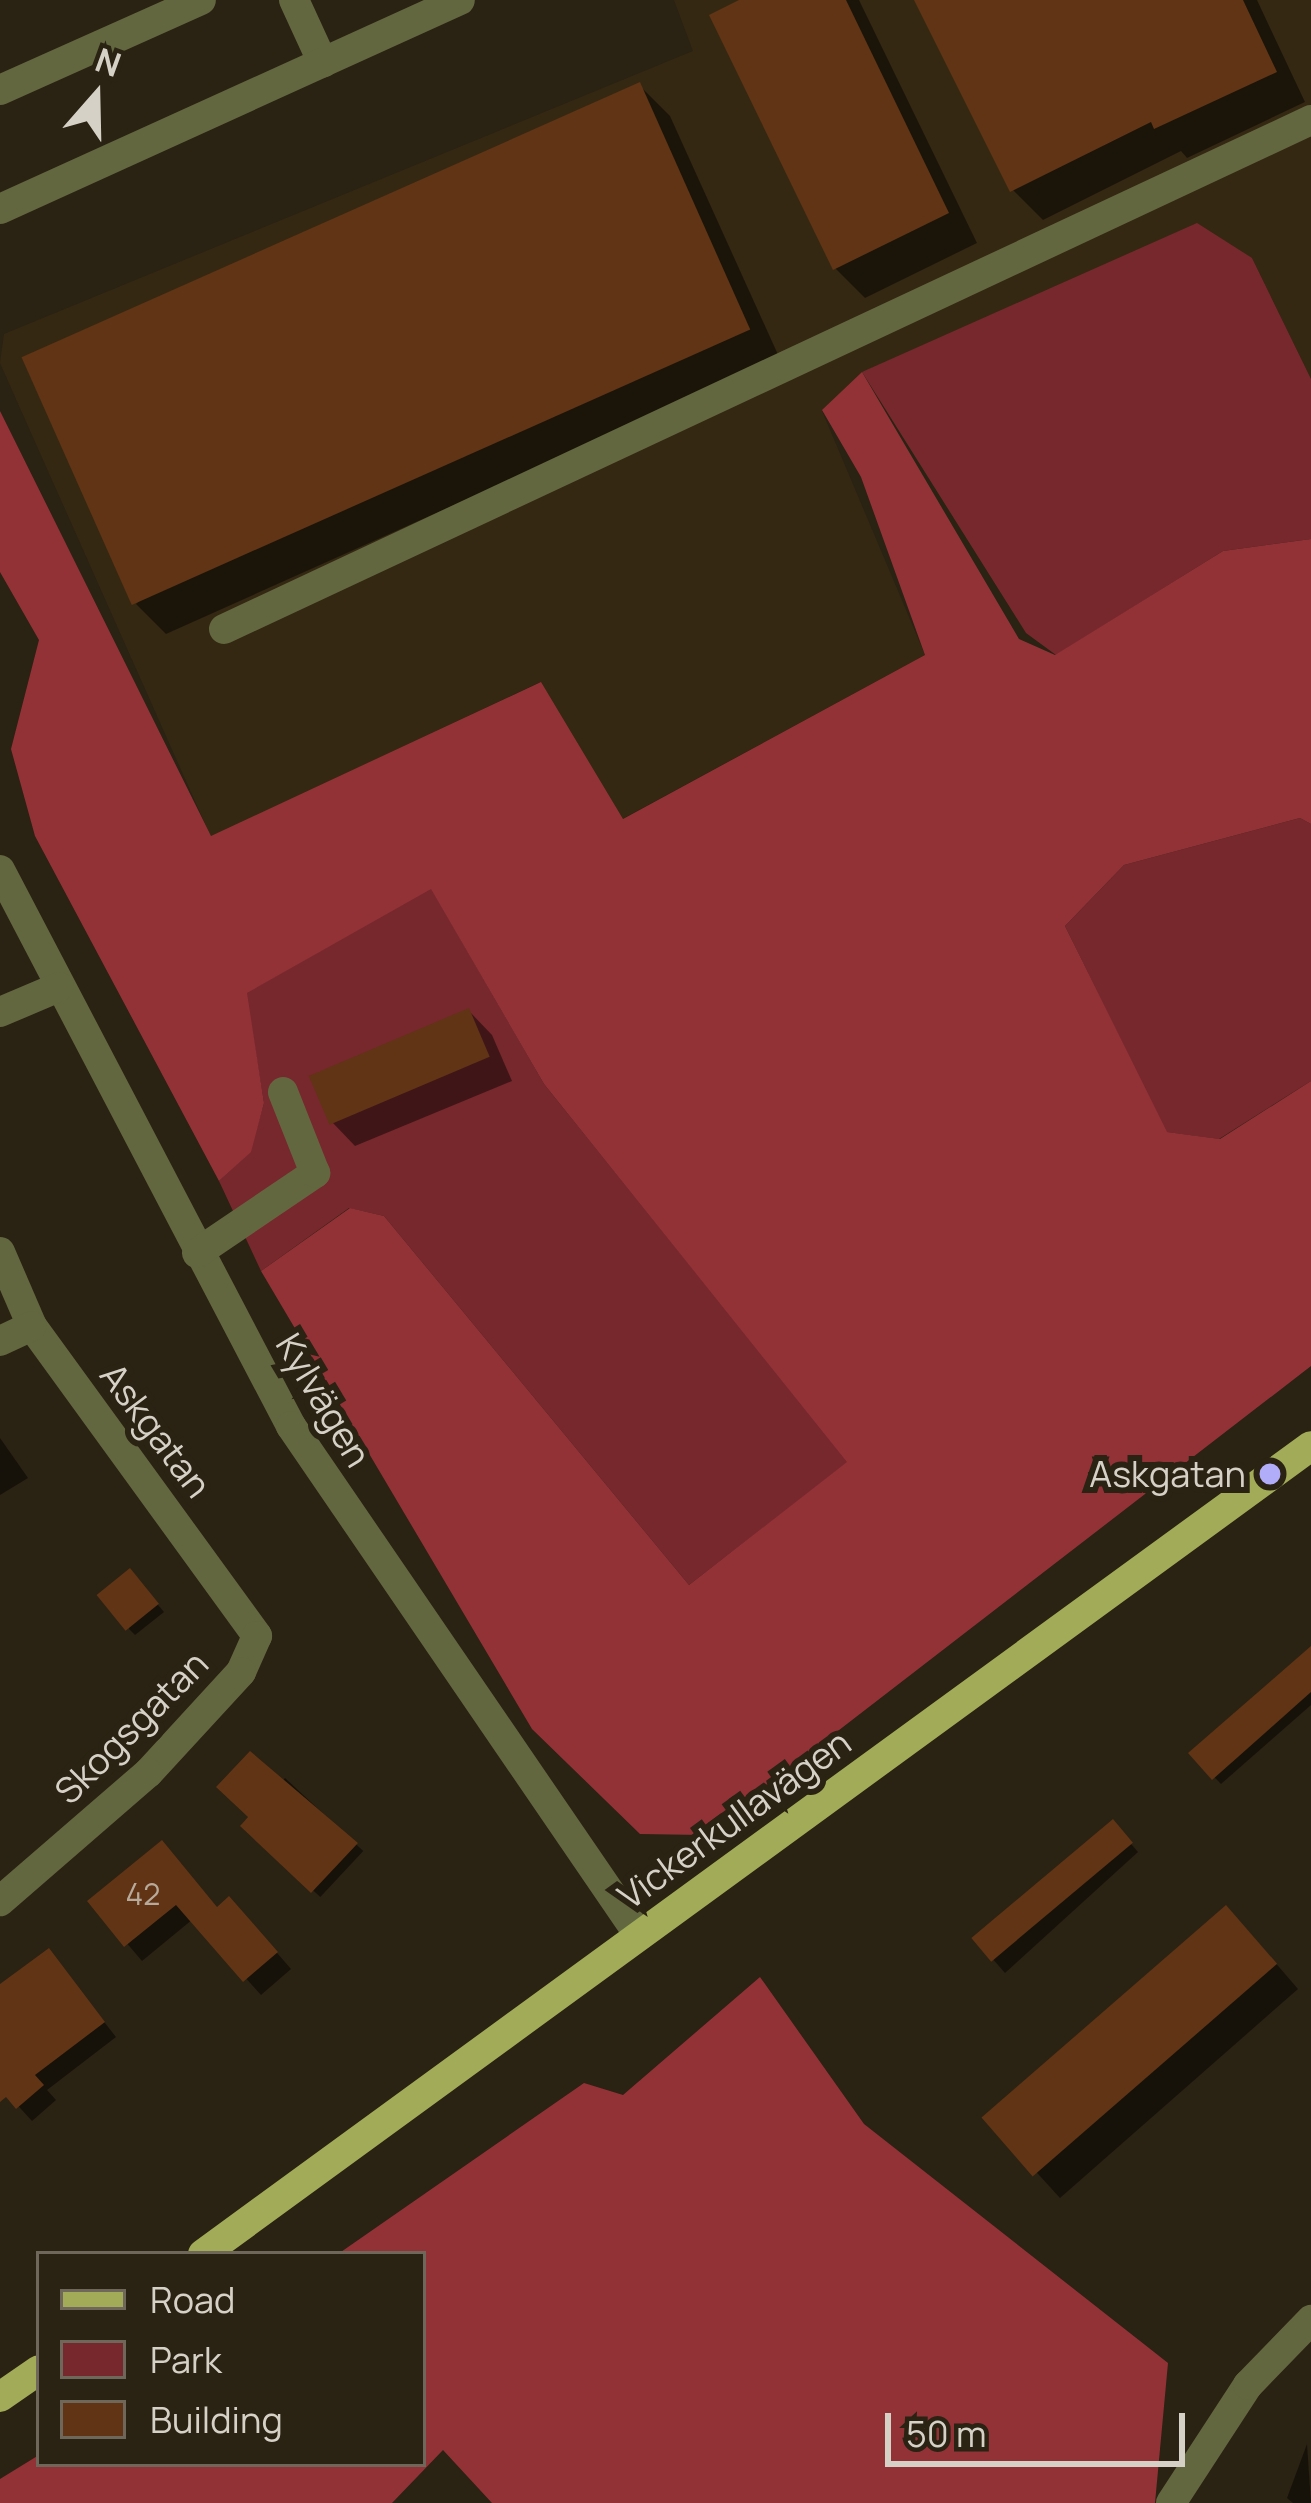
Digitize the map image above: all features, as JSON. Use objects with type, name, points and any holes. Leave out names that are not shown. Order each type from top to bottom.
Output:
[{"type":"main road","name":"Vickerkullavägen","points":[[207,2251],[1311,1446]]},
{"type":"main road","points":[[0,2397],[36,2373]]},
{"type":"street","points":[[0,90],[201,0]]},
{"type":"street","points":[[294,0],[323,63]]},
{"type":"street","points":[[0,208],[460,0]]},
{"type":"street","points":[[224,629],[1311,120]]},
{"type":"street","name":"Kylvägen","points":[[0,870],[291,1426],[387,1575],[639,1935]]},
{"type":"street","points":[[0,1012],[59,986]]},
{"type":"street","points":[[197,1253],[315,1173],[283,1092]]},
{"type":"street","name":"Askgatan","points":[[0,1252],[32,1325],[252,1624],[255,1648]]},
{"type":"street","points":[[0,1341],[32,1325]]},
{"type":"street","name":"Skogsgatan","points":[[0,1901],[148,1772],[255,1648]]},
{"type":"street","points":[[1171,2503],[1248,2385],[1311,2320]]},
{"type":"shaded area","points":[[674,0],[1311,0],[1311,379],[1252,258],[862,372],[822,411],[925,655],[622,819],[540,682],[211,837],[0,363],[4,334],[693,51]]},
{"type":"shaded area","points":[[862,372],[1019,639],[1055,655],[1223,551],[1311,539],[1311,824],[1300,818],[1124,865],[1065,926],[1167,1132],[1220,1139],[1311,1081],[1311,1366],[703,1835],[640,1834],[532,1729],[261,1271],[350,1208],[384,1216],[689,1585],[847,1462],[544,1084],[431,889],[247,993],[264,1103],[251,1152],[219,1181],[35,836],[11,749],[39,640],[0,572],[0,411],[211,836],[541,682],[623,819],[925,655],[861,477],[822,410]]},
{"type":"shaded area","points":[[760,1977],[864,2124],[1168,2363],[1155,2503],[492,2503],[443,2450],[392,2503],[0,2503],[0,2479],[36,2457],[36,2467],[426,2467],[426,2251],[342,2251],[584,2083],[623,2095]]},
{"type":"green space","points":[[1197,223],[1252,258],[1311,379],[1311,539],[1223,551],[1056,655],[1026,633],[862,372]]},
{"type":"green space","points":[[1300,818],[1311,824],[1311,1081],[1219,1139],[1166,1132],[1065,926],[1124,865]]},
{"type":"green space","points":[[431,888],[544,1084],[848,1462],[689,1585],[384,1216],[349,1208],[261,1271],[219,1181],[250,1152],[264,1103],[246,993]]},
{"type":"building","points":[[739,0],[846,0],[949,213],[833,270],[709,15]]},
{"type":"building","points":[[914,0],[1243,0],[1277,72],[1154,129],[1151,122],[1010,192]]},
{"type":"building","points":[[640,82],[750,330],[132,605],[22,357]]},
{"type":"building","points":[[469,1008],[490,1057],[330,1125],[309,1076]]},
{"type":"building","points":[[130,1568],[159,1604],[126,1631],[97,1595]]},
{"type":"building","points":[[1311,1646],[1311,1692],[1212,1780],[1188,1753]]},
{"type":"building","points":[[250,1751],[358,1843],[311,1893],[240,1826],[248,1817],[216,1787]]},
{"type":"building","points":[[1113,1819],[1133,1843],[991,1962],[971,1938]]},
{"type":"building","points":[[162,1840],[217,1907],[229,1896],[278,1952],[243,1982],[176,1905],[124,1947],[87,1901]]},
{"type":"building","points":[[1226,1905],[1277,1964],[1033,2176],[981,2118]]},
{"type":"building","points":[[49,1948],[105,2022],[35,2075],[44,2085],[16,2109],[6,2097],[0,2102],[0,1984]]},
{"type":"place","name":"Askgatan","points":[[1270,1474]]}]
